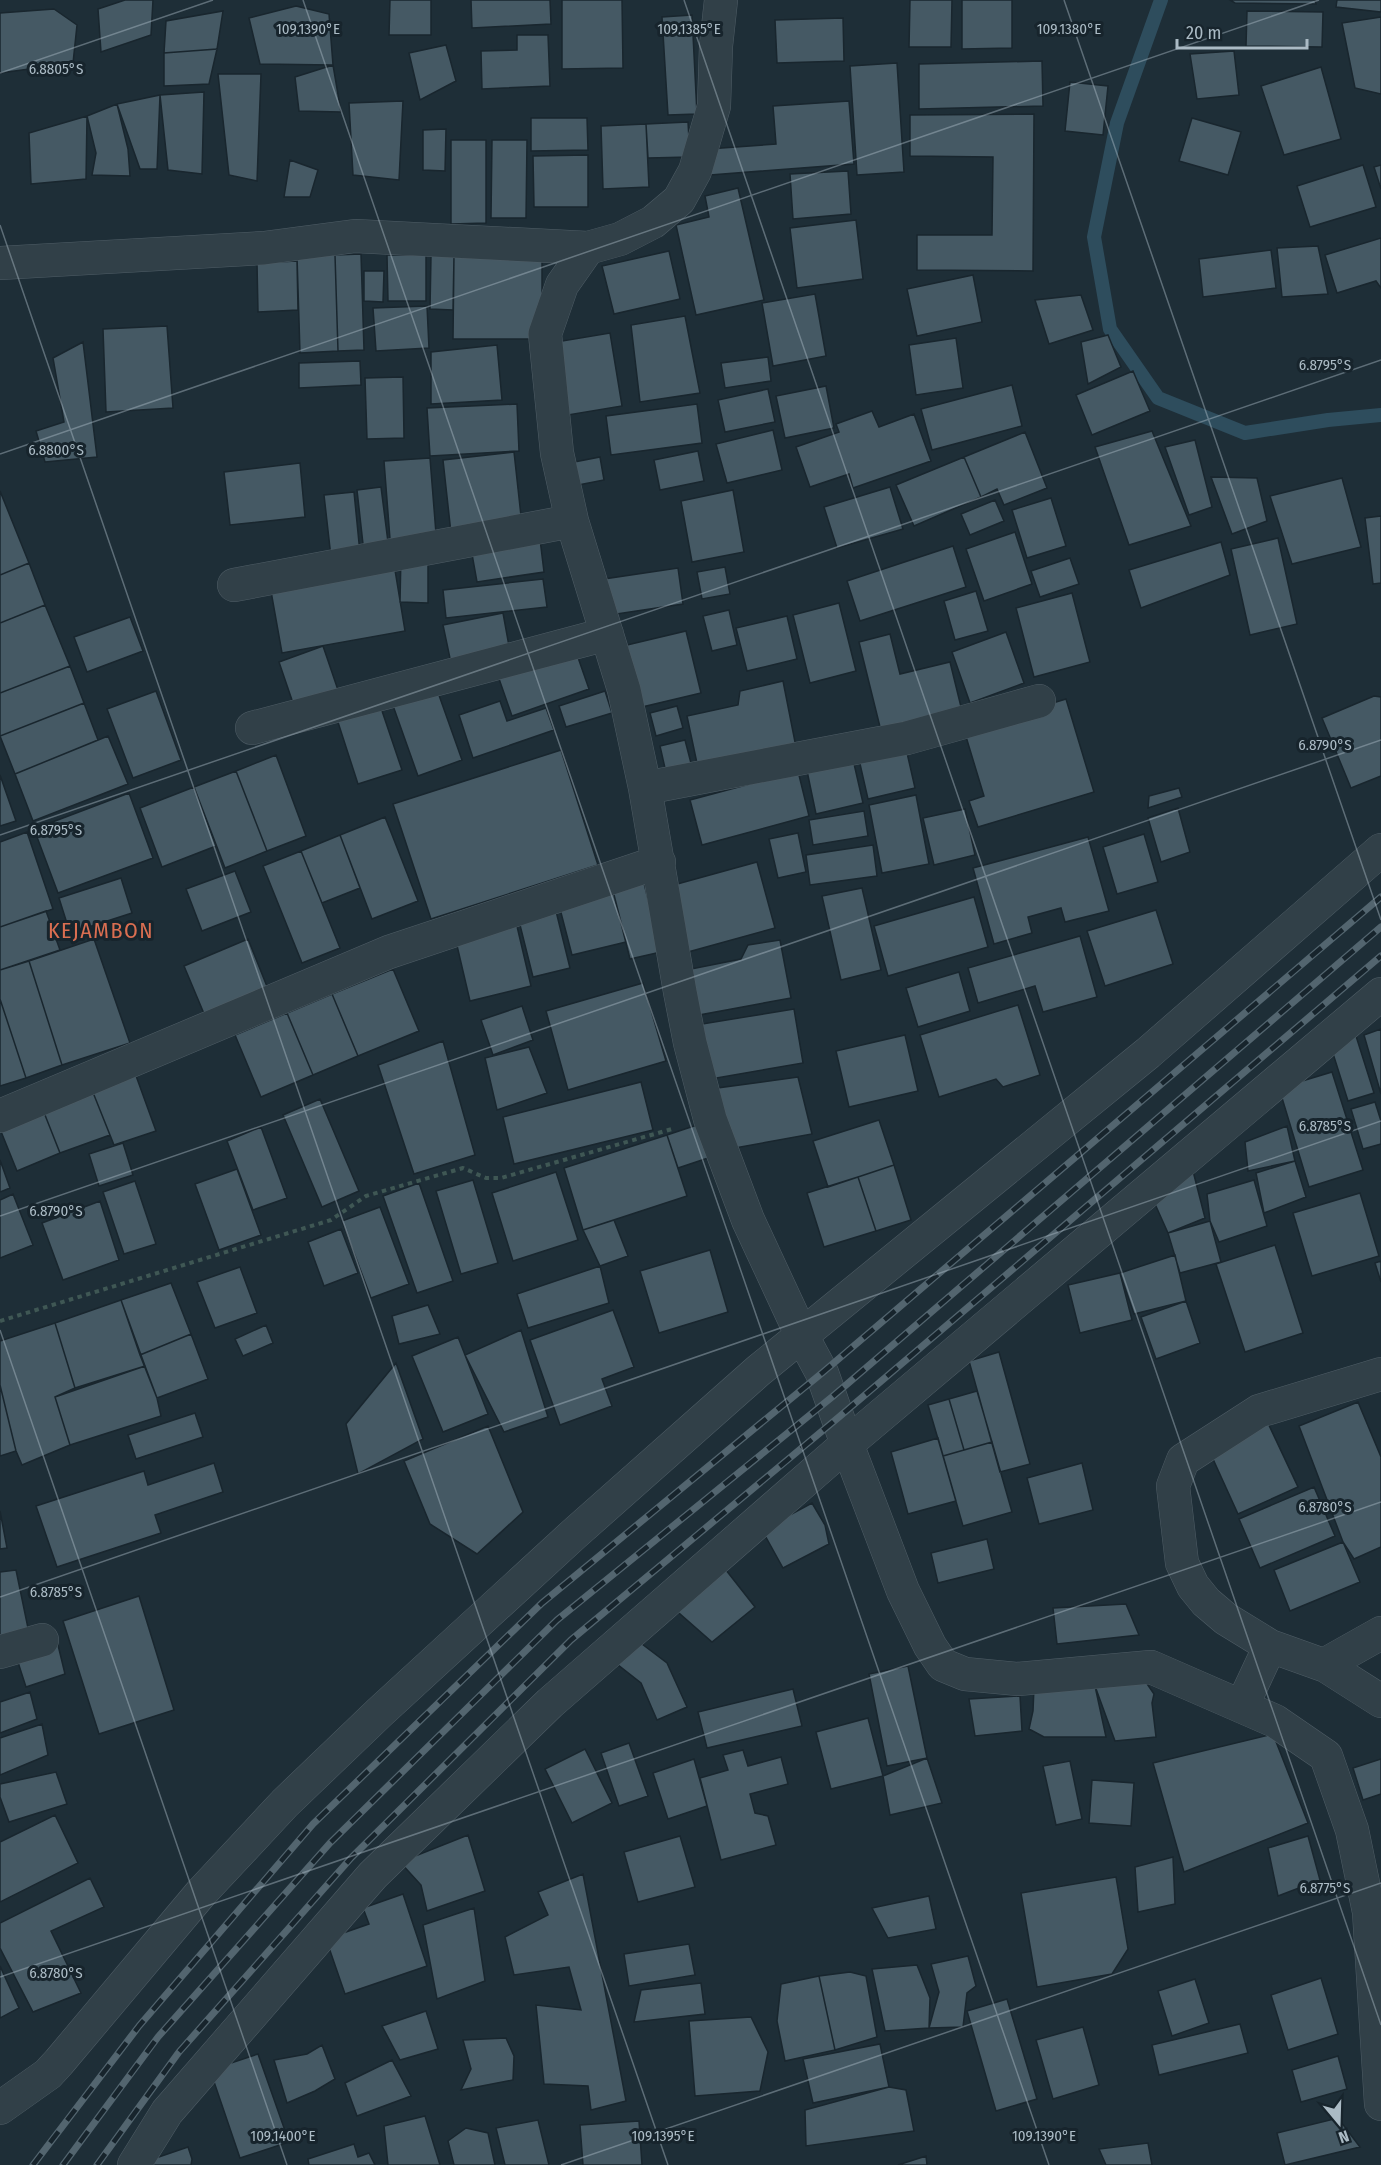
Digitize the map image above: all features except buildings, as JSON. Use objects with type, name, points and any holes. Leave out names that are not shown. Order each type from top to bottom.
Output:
[{"type":"street","points":[[0,263],[264,248],[355,236],[588,248],[620,238],[654,222],[680,200],[695,171],[714,106],[716,46],[722,0]]},
{"type":"street","points":[[588,248],[562,285],[545,334],[556,453],[573,521],[624,690],[645,788],[680,992],[710,1119],[748,1220],[801,1334],[826,1381],[847,1444],[903,1591],[930,1646],[943,1665],[965,1674],[1018,1679],[1150,1667],[1245,1699],[1326,1756],[1352,1830],[1369,1912],[1381,2104]]},
{"type":"street","points":[[234,585],[573,521]]},
{"type":"street","points":[[252,728],[607,634]]},
{"type":"street","points":[[645,788],[907,738],[1039,701]]},
{"type":"street","points":[[0,2108],[48,2074],[201,1893],[285,1803],[380,1712],[574,1534],[801,1334],[1148,1053],[1381,850]]},
{"type":"street","points":[[0,1116],[389,952],[658,862]]},
{"type":"street","points":[[134,2165],[167,2112],[380,1867],[550,1703],[847,1444],[1381,994]]},
{"type":"street","points":[[1381,1374],[1259,1411],[1183,1460],[1173,1486],[1182,1563],[1192,1586],[1206,1602],[1266,1653],[1324,1665],[1381,1701]]},
{"type":"street","points":[[1324,1665],[1381,1633]]},
{"type":"street","points":[[0,1652],[42,1640]]},
{"type":"street","points":[[1245,1699],[1266,1653]]},
{"type":"path","points":[[0,1321],[331,1220],[366,1196],[463,1168],[486,1178],[501,1178],[710,1119]]},
{"type":"waterway","points":[[1161,0],[1117,123],[1094,237],[1110,329],[1158,398],[1245,433],[1328,420],[1381,415]]},
{"type":"railway","points":[[33,2165],[139,2026],[313,1824],[542,1603],[822,1373],[1381,897]]},
{"type":"railway","points":[[63,2165],[158,2037],[330,1843],[557,1620],[832,1397],[1381,927]]},
{"type":"railway","points":[[97,2165],[179,2052],[351,1858],[571,1640],[839,1417],[1381,956]]},
{"type":"district","name":"KEJAMBON","points":[[101,930]]}]
